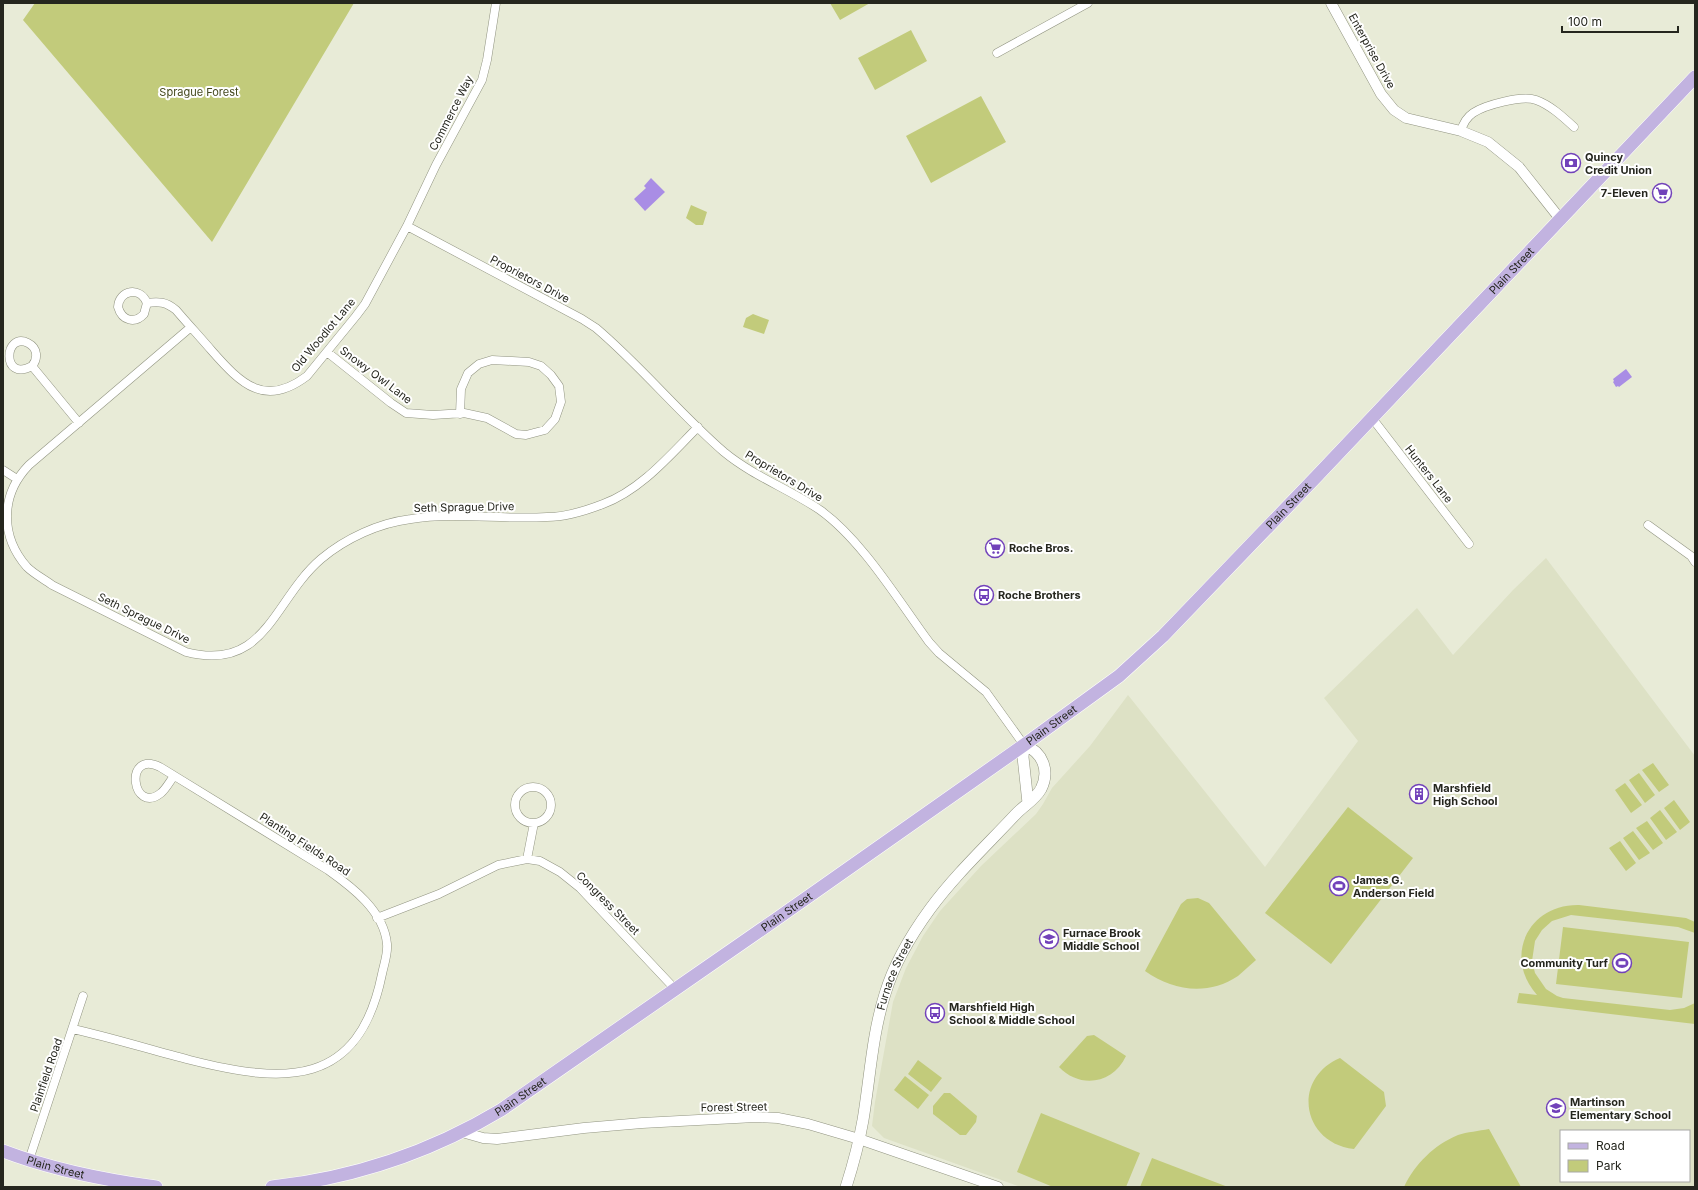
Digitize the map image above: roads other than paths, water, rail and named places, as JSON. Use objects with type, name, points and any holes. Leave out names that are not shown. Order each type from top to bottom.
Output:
[{"type":"main road","name":"Plain Street","points":[[272,1187],[332,1182],[404,1156],[442,1142],[462,1132],[524,1095],[1024,745],[1119,676],[1177,622],[1561,220],[1695,77]]},
{"type":"main road","name":"Furnace Street","points":[[846,1187],[859,1139],[881,1006],[889,982],[899,960],[921,923],[948,885],[1040,792],[1045,774],[1041,758],[1037,752],[1024,745]]},
{"type":"main road","points":[[1024,745],[1022,757],[1028,803]]},
{"type":"main road","name":"Plain Street","points":[[3,1151],[83,1175],[156,1187]]},
{"type":"street","name":"Commerce Way","points":[[407,226],[436,166],[482,80],[487,60],[496,3]]},
{"type":"street","points":[[997,53],[1088,3]]},
{"type":"street","name":"Enterprise Drive","points":[[1331,3],[1381,94],[1390,106],[1406,118],[1461,131],[1488,142],[1519,167],[1561,220]]},
{"type":"street","points":[[1461,131],[1468,117],[1472,113],[1500,103],[1523,98],[1530,98],[1544,104],[1560,114],[1574,127]]},
{"type":"street","name":"Old Woodlot Lane","points":[[146,303],[162,302],[169,304],[231,373],[241,381],[259,390],[271,391],[284,389],[297,384],[307,376],[360,310],[407,226]]},
{"type":"street","name":"Proprietors Drive","points":[[407,226],[582,319],[596,328],[698,427],[737,461],[820,510],[844,531],[880,574],[929,642],[939,653],[986,692],[1024,745]]},
{"type":"street","name":"Seth Sprague Drive","points":[[191,327],[29,465],[17,479],[7,498],[5,525],[8,537],[14,550],[27,567],[52,585],[186,652],[200,655],[215,656],[240,650],[253,642],[271,623],[297,584],[320,560],[345,542],[368,531],[411,519],[450,517],[548,518],[587,510],[604,504],[640,482],[668,458],[698,427]]},
{"type":"street","name":"Snowy Owl Lane","points":[[327,352],[391,403],[406,412],[432,415],[460,414],[487,418],[516,434],[526,435],[545,430],[555,419],[561,402],[559,386],[551,375],[541,366],[529,362],[492,360],[479,364],[468,373],[461,389],[460,414]]},
{"type":"street","points":[[32,366],[79,422]]},
{"type":"street","name":"Hunters Lane","points":[[1372,418],[1469,544]]},
{"type":"street","points":[[3,470],[17,479]]},
{"type":"street","points":[[1648,524],[1693,559]]},
{"type":"street","name":"Planting Fields Road","points":[[73,1029],[195,1061],[244,1072],[273,1075],[288,1074],[310,1070],[331,1061],[349,1047],[360,1034],[374,1007],[387,954],[387,944],[385,935],[377,918],[359,895],[333,874],[292,847],[174,776],[155,765],[146,765],[137,772],[134,783],[141,794],[146,796],[155,796],[163,791],[174,776]]},
{"type":"street","points":[[530,787],[542,788],[552,802],[551,808],[545,818],[534,823],[528,822],[519,815],[515,804],[520,793],[530,787]]},
{"type":"street","points":[[527,859],[534,823]]},
{"type":"street","name":"Congress Street","points":[[377,918],[439,894],[498,865],[527,859],[540,861],[569,879],[675,989]]},
{"type":"street","name":"Plainfield Road","points":[[29,1160],[83,996]]},
{"type":"street","name":"Forest Street","points":[[462,1132],[482,1138],[497,1139],[613,1125],[755,1117],[798,1121],[859,1139],[998,1187]]},
{"type":"place","name":"Quincy Credit Union","points":[[1571,163]]},
{"type":"place","name":"7-Eleven","points":[[1662,193]]},
{"type":"place","name":"Roche Bros.","points":[[995,548]]},
{"type":"place","name":"Roche Brothers","points":[[984,595]]},
{"type":"place","name":"Marshfield High School","points":[[1419,794]]},
{"type":"place","name":"James G. Anderson Field","points":[[1339,886]]},
{"type":"place","name":"Furnace Brook Middle School","points":[[1049,939]]},
{"type":"place","name":"Community Turf","points":[[1622,963]]},
{"type":"place","name":"Marshfield High School & Middle School","points":[[935,1013]]},
{"type":"place","name":"Martinson Elementary School","points":[[1556,1108]]},
{"type":"park label","name":"Sprague Forest","points":[[199,92]]}]
